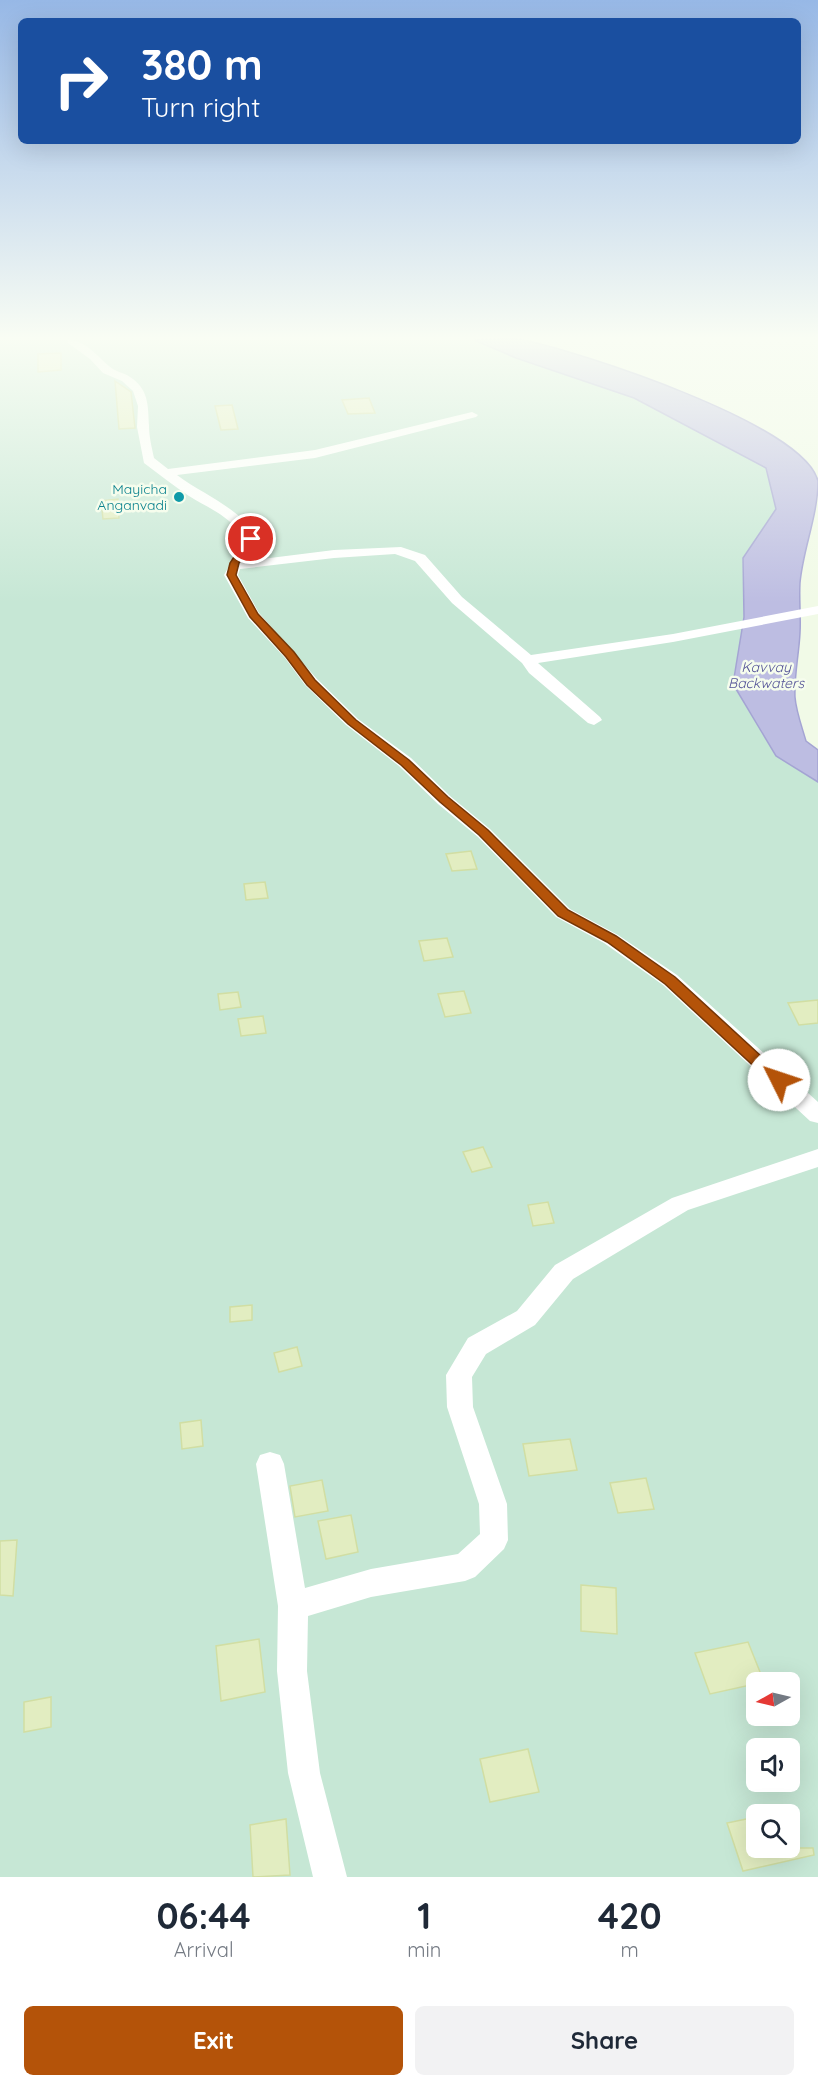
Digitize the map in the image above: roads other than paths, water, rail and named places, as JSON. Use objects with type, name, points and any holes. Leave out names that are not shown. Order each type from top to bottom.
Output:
[{"type":"street","points":[[143,428],[148,460],[194,494],[235,516],[249,535],[251,539],[231,575],[253,615],[311,682],[352,722],[405,762],[444,800],[483,833],[563,913],[611,939],[670,980],[735,1042],[818,1115]]},
{"type":"street","points":[[166,473],[315,454],[421,428]]},
{"type":"street","points":[[234,566],[334,554],[396,550],[420,558],[458,600],[528,660],[534,670],[594,720]]},
{"type":"street","points":[[528,660],[673,638],[818,610]]},
{"type":"street","points":[[293,1606],[371,1583],[465,1567],[494,1540],[493,1504],[460,1407],[459,1375],[477,1346],[526,1317],[564,1272],[680,1204],[818,1158]]},
{"type":"street","points":[[270,1464],[293,1606],[292,1671],[303,1773],[330,1877]]},
{"type":"water","name":"Kavvay Backwaters","points":[[690,428],[757,428],[804,459],[818,481],[816,507],[800,583],[800,633],[795,697],[806,741],[818,750],[818,782],[776,756],[733,684],[744,617],[743,558],[776,509],[766,468]]},
{"type":"place","name":"Mayicha Anganvadi","points":[[179,497]]}]
